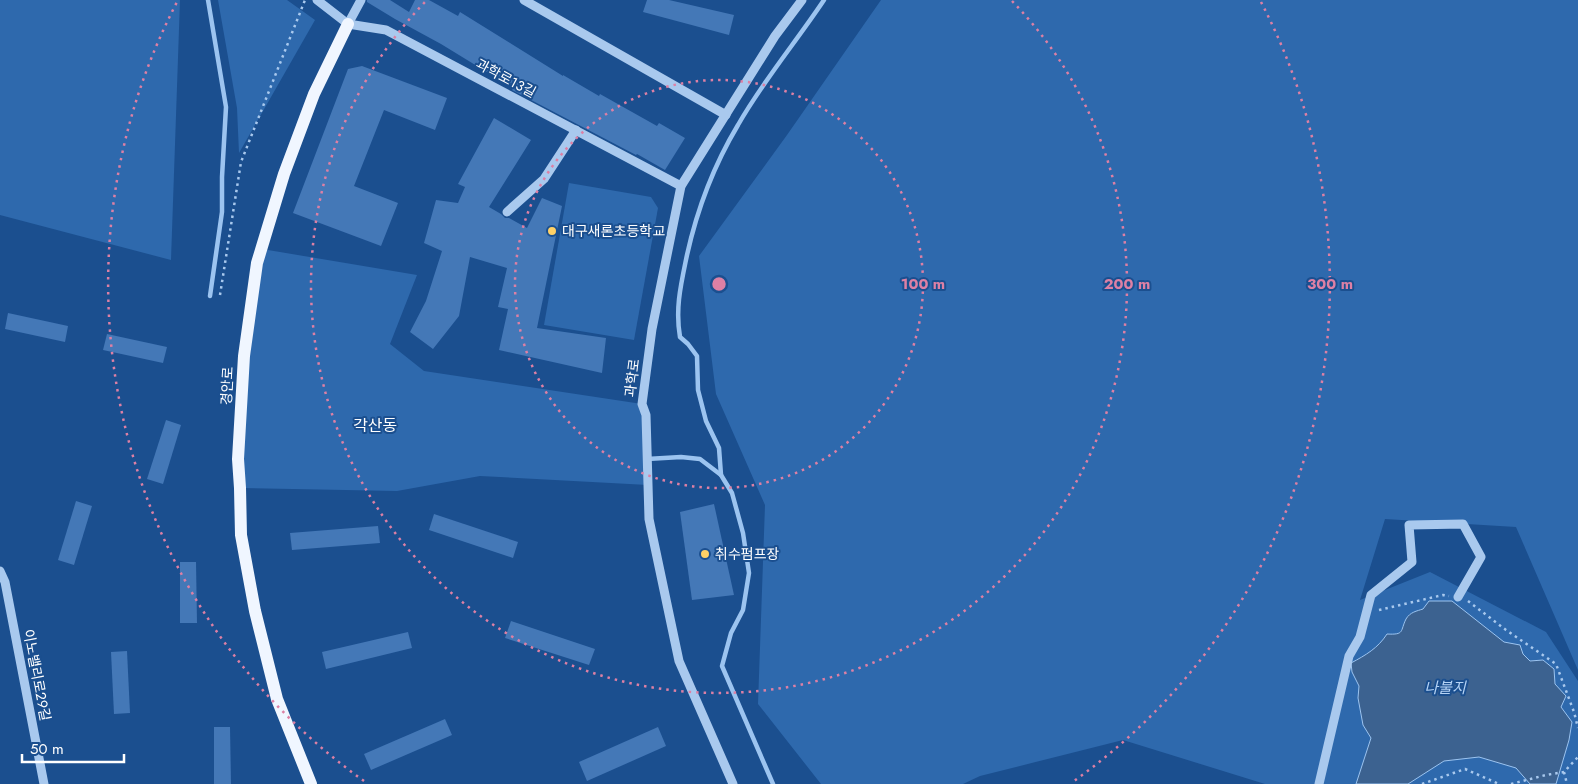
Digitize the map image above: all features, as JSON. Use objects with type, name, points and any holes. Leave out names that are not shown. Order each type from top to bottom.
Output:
[{"type":"main road","name":"경안로","points":[[311,784],[277,698],[254,611],[241,535],[238,459],[244,356],[257,263],[284,174],[314,94],[348,24]]},
{"type":"street","name":"과학로13길","points":[[317,0],[348,24],[386,30],[681,186]]},
{"type":"street","name":"경안로","points":[[348,24],[361,0]]},
{"type":"street","points":[[524,0],[726,115]]},
{"type":"street","name":"과학로","points":[[733,784],[679,661],[649,519],[646,415],[642,404],[652,329],[681,186],[775,36],[802,0]]},
{"type":"street","points":[[507,212],[544,179],[576,130]]},
{"type":"street","points":[[1319,784],[1349,656],[1360,637],[1372,595],[1412,562],[1409,525],[1463,524],[1481,558],[1458,597]]},
{"type":"street","name":"이노밸리로29길","points":[[0,572],[5,582],[44,784]]},
{"type":"path","points":[[220,295],[241,162],[305,0]]},
{"type":"path","points":[[1374,611],[1443,595],[1466,599],[1506,630],[1556,664],[1578,728]]},
{"type":"path","points":[[1511,784],[1564,772],[1578,757]]},
{"type":"path","points":[[1422,784],[1465,769],[1498,784]]},
{"type":"path","points":[[1564,772],[1567,784]]},
{"type":"shaded area","points":[[0,0],[180,0],[171,260],[0,215]]},
{"type":"shaded area","points":[[218,0],[287,0],[315,20],[239,153],[237,108]]},
{"type":"shaded area","points":[[881,0],[1578,0],[1578,670],[1516,527],[1385,519],[1360,600],[1430,572],[1546,632],[1578,681],[1578,784],[1265,784],[1123,740],[980,776],[963,784],[821,784],[758,704],[765,505],[716,394],[699,256],[787,135]]},
{"type":"shaded area","points":[[569,183],[651,197],[658,208],[634,340],[544,325]]},
{"type":"shaded area","points":[[262,249],[417,275],[390,344],[424,371],[642,404],[648,485],[480,476],[397,491],[240,488],[238,459]]},
{"type":"water","name":"나불지","points":[[1429,601],[1452,601],[1504,642],[1520,645],[1523,654],[1530,661],[1543,660],[1554,669],[1555,684],[1566,696],[1561,707],[1572,722],[1569,740],[1556,784],[1530,784],[1516,768],[1479,757],[1444,761],[1408,784],[1356,784],[1371,738],[1363,725],[1358,698],[1359,686],[1352,672],[1351,663],[1371,651],[1387,634],[1399,633],[1406,619],[1414,612],[1423,609]]},
{"type":"building","points":[[367,0],[390,0],[409,12],[415,0],[429,0],[458,16],[460,12],[563,76],[657,126],[659,123],[685,138],[665,170],[512,90],[513,88],[441,44],[395,19],[367,2]]},
{"type":"building","points":[[647,0],[669,0],[734,15],[729,35],[643,12]]},
{"type":"building","points":[[362,66],[447,98],[435,130],[384,110],[354,186],[398,203],[381,246],[293,213],[348,69]]},
{"type":"building","points":[[494,118],[531,140],[489,207],[505,218],[509,218],[527,228],[542,198],[562,206],[537,328],[606,338],[602,373],[499,350],[508,309],[498,307],[507,268],[470,257],[459,316],[433,349],[410,332],[426,301],[442,251],[424,243],[436,200],[458,203],[465,187],[458,184]]},
{"type":"building","points":[[8,313],[68,326],[65,342],[5,329]]},
{"type":"building","points":[[107,334],[167,347],[163,363],[103,350]]},
{"type":"building","points":[[166,420],[181,425],[163,484],[147,479]]},
{"type":"building","points":[[76,501],[92,506],[74,565],[58,560]]},
{"type":"building","name":"취수펌프장","points":[[714,504],[734,595],[692,600],[680,512]]},
{"type":"building","points":[[434,514],[518,542],[513,558],[429,530]]},
{"type":"building","points":[[378,526],[380,543],[292,550],[290,533]]},
{"type":"building","points":[[180,562],[196,562],[197,623],[180,623]]},
{"type":"building","points":[[511,621],[595,649],[589,665],[505,638]]},
{"type":"building","points":[[408,632],[412,648],[326,669],[322,652]]},
{"type":"building","points":[[127,651],[130,713],[114,714],[111,652]]},
{"type":"building","points":[[445,719],[452,735],[371,770],[364,754]]},
{"type":"building","points":[[214,727],[230,727],[231,784],[214,784]]},
{"type":"building","points":[[658,727],[666,746],[587,781],[579,762]]},
{"type":"waterway","points":[[208,0],[226,107],[222,212],[210,296]]},
{"type":"waterway","points":[[773,784],[722,666],[731,633],[743,610],[749,573],[743,533],[732,493],[721,475],[719,448],[706,421],[698,390],[697,356],[680,337],[678,306],[691,238],[707,188],[721,156],[758,93],[824,0]]},
{"type":"waterway","points":[[647,459],[681,457],[700,459],[721,475]]},
{"type":"place","name":"대구새론초등학교","points":[[552,231]]},
{"type":"place","name":"취수펌프장","points":[[705,554]]},
{"type":"district","name":"각산동","points":[[375,425]]}]
